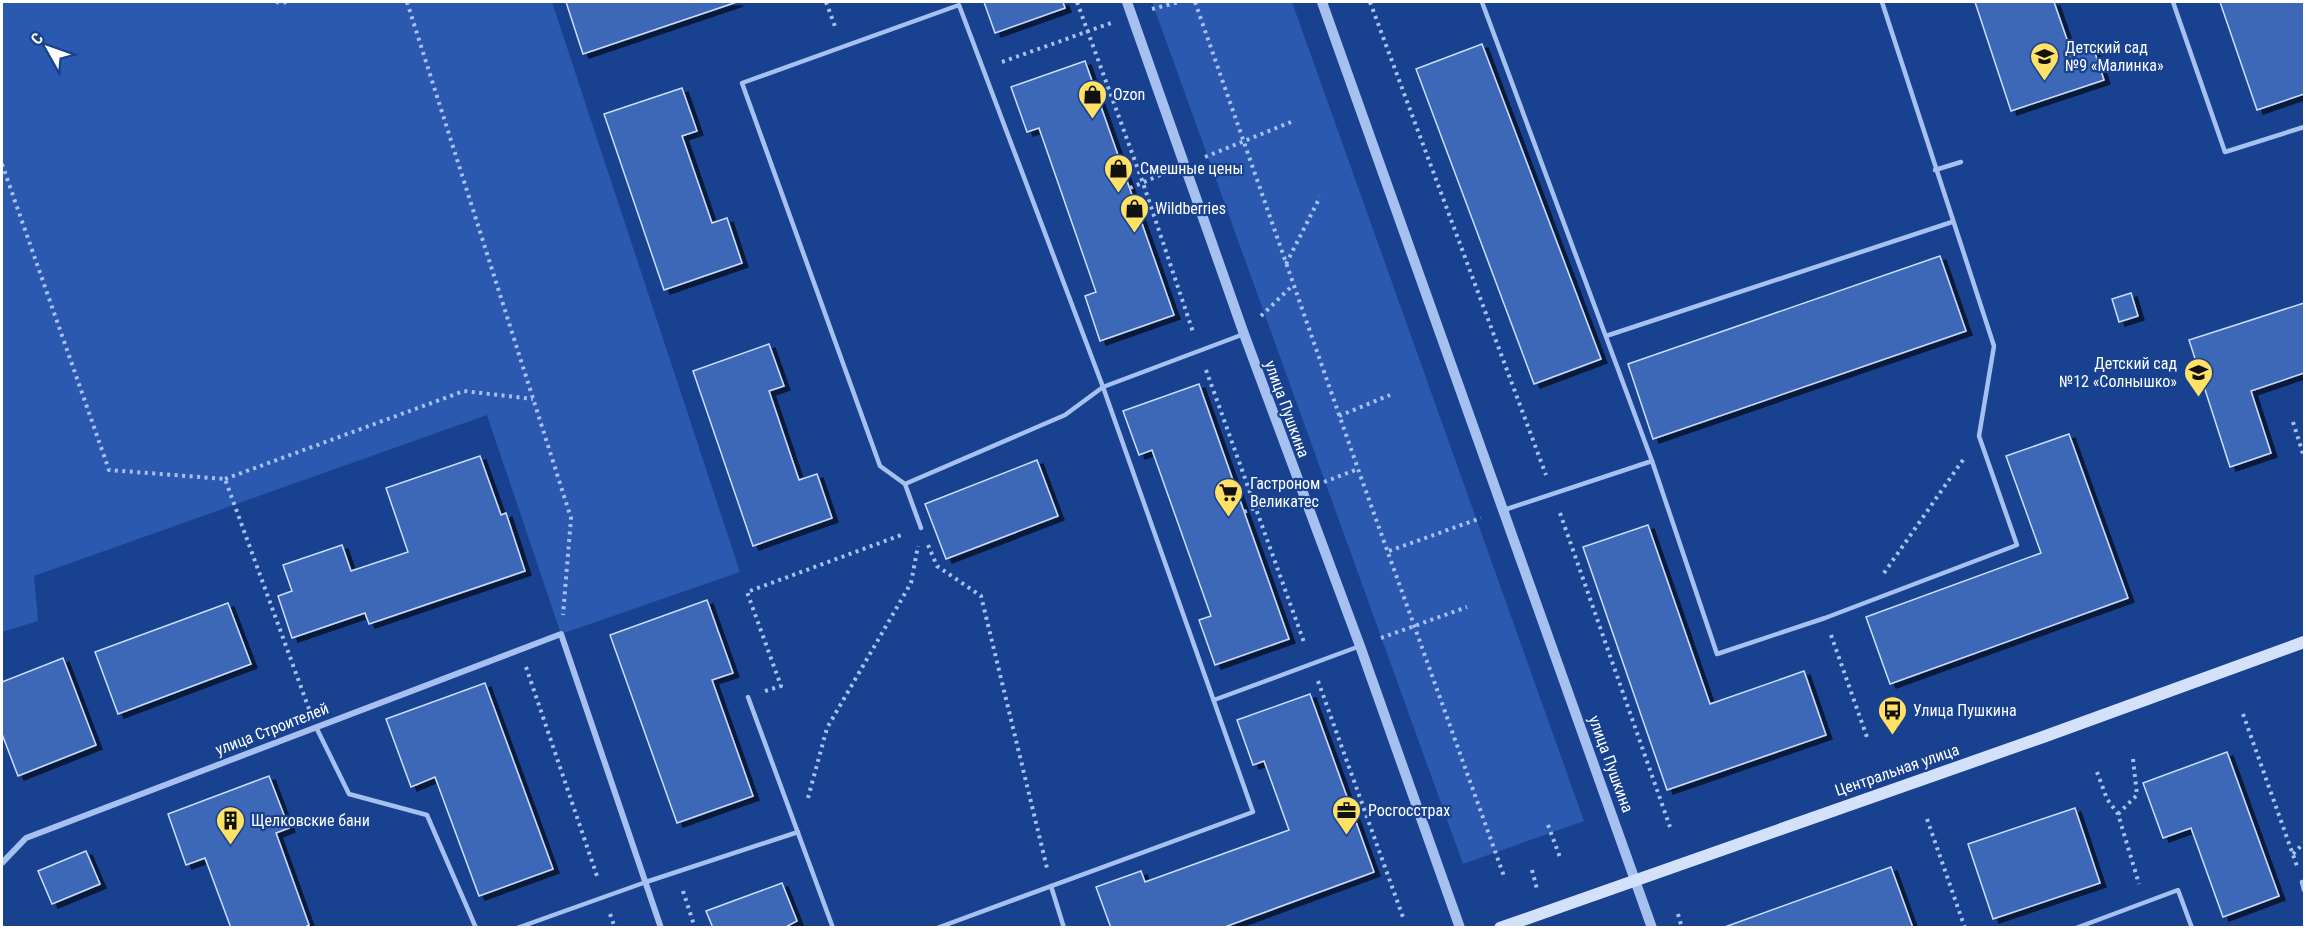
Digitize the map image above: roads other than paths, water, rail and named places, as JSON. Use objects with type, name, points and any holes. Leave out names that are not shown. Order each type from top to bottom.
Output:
[{"type":"main road","name":"Центральная улица","points":[[1500,927],[2033,741],[2304,642]]},
{"type":"street","name":"улица Пушкина","points":[[1127,2],[1244,334],[1360,646],[1460,927]]},
{"type":"street","name":"улица Пушкина","points":[[1322,2],[1652,927]]},
{"type":"street","name":"улица Строителей","points":[[2,863],[26,838],[561,634],[646,882]]},
{"type":"street","points":[[646,882],[661,927]]},
{"type":"lane","points":[[1482,2],[1652,461],[1717,654],[1825,618],[2017,545],[1979,436],[1994,346],[1882,2]]},
{"type":"lane","points":[[2173,2],[2225,152],[2304,127]]},
{"type":"lane","points":[[921,528],[905,484],[880,466],[742,83],[959,4],[1103,387],[1253,812],[937,927]]},
{"type":"lane","points":[[1935,170],[1961,162]]},
{"type":"lane","points":[[1606,336],[1952,222]]},
{"type":"lane","points":[[905,484],[1065,415],[1103,387],[1244,334]]},
{"type":"lane","points":[[1504,510],[1652,461]]},
{"type":"lane","points":[[1214,700],[1360,646]]},
{"type":"lane","points":[[748,697],[833,927]]},
{"type":"lane","points":[[316,727],[349,794],[427,815],[476,927]]},
{"type":"lane","points":[[517,927],[798,832]]},
{"type":"lane","points":[[2302,882],[2304,890]]},
{"type":"lane","points":[[1051,886],[1064,927]]},
{"type":"lane","points":[[2076,927],[2178,890],[2192,927]]},
{"type":"place","name":"Детский сад №9 «Малинка»","points":[[2044,82]]},
{"type":"place","name":"Ozon","points":[[1092,120]]},
{"type":"place","name":"Смешные цены","points":[[1119,194]]},
{"type":"place","name":"Wildberries","points":[[1134,234]]},
{"type":"place","name":"Детский сад №12 «Солнышко»","points":[[2198,398]]},
{"type":"place","name":"Гастроном Великатес","points":[[1229,518]]},
{"type":"place","name":"Улица Пушкина","points":[[1892,736]]},
{"type":"place","name":"Росгосстрах","points":[[1347,836]]},
{"type":"place","name":"Щелковские бани","points":[[230,846]]}]
